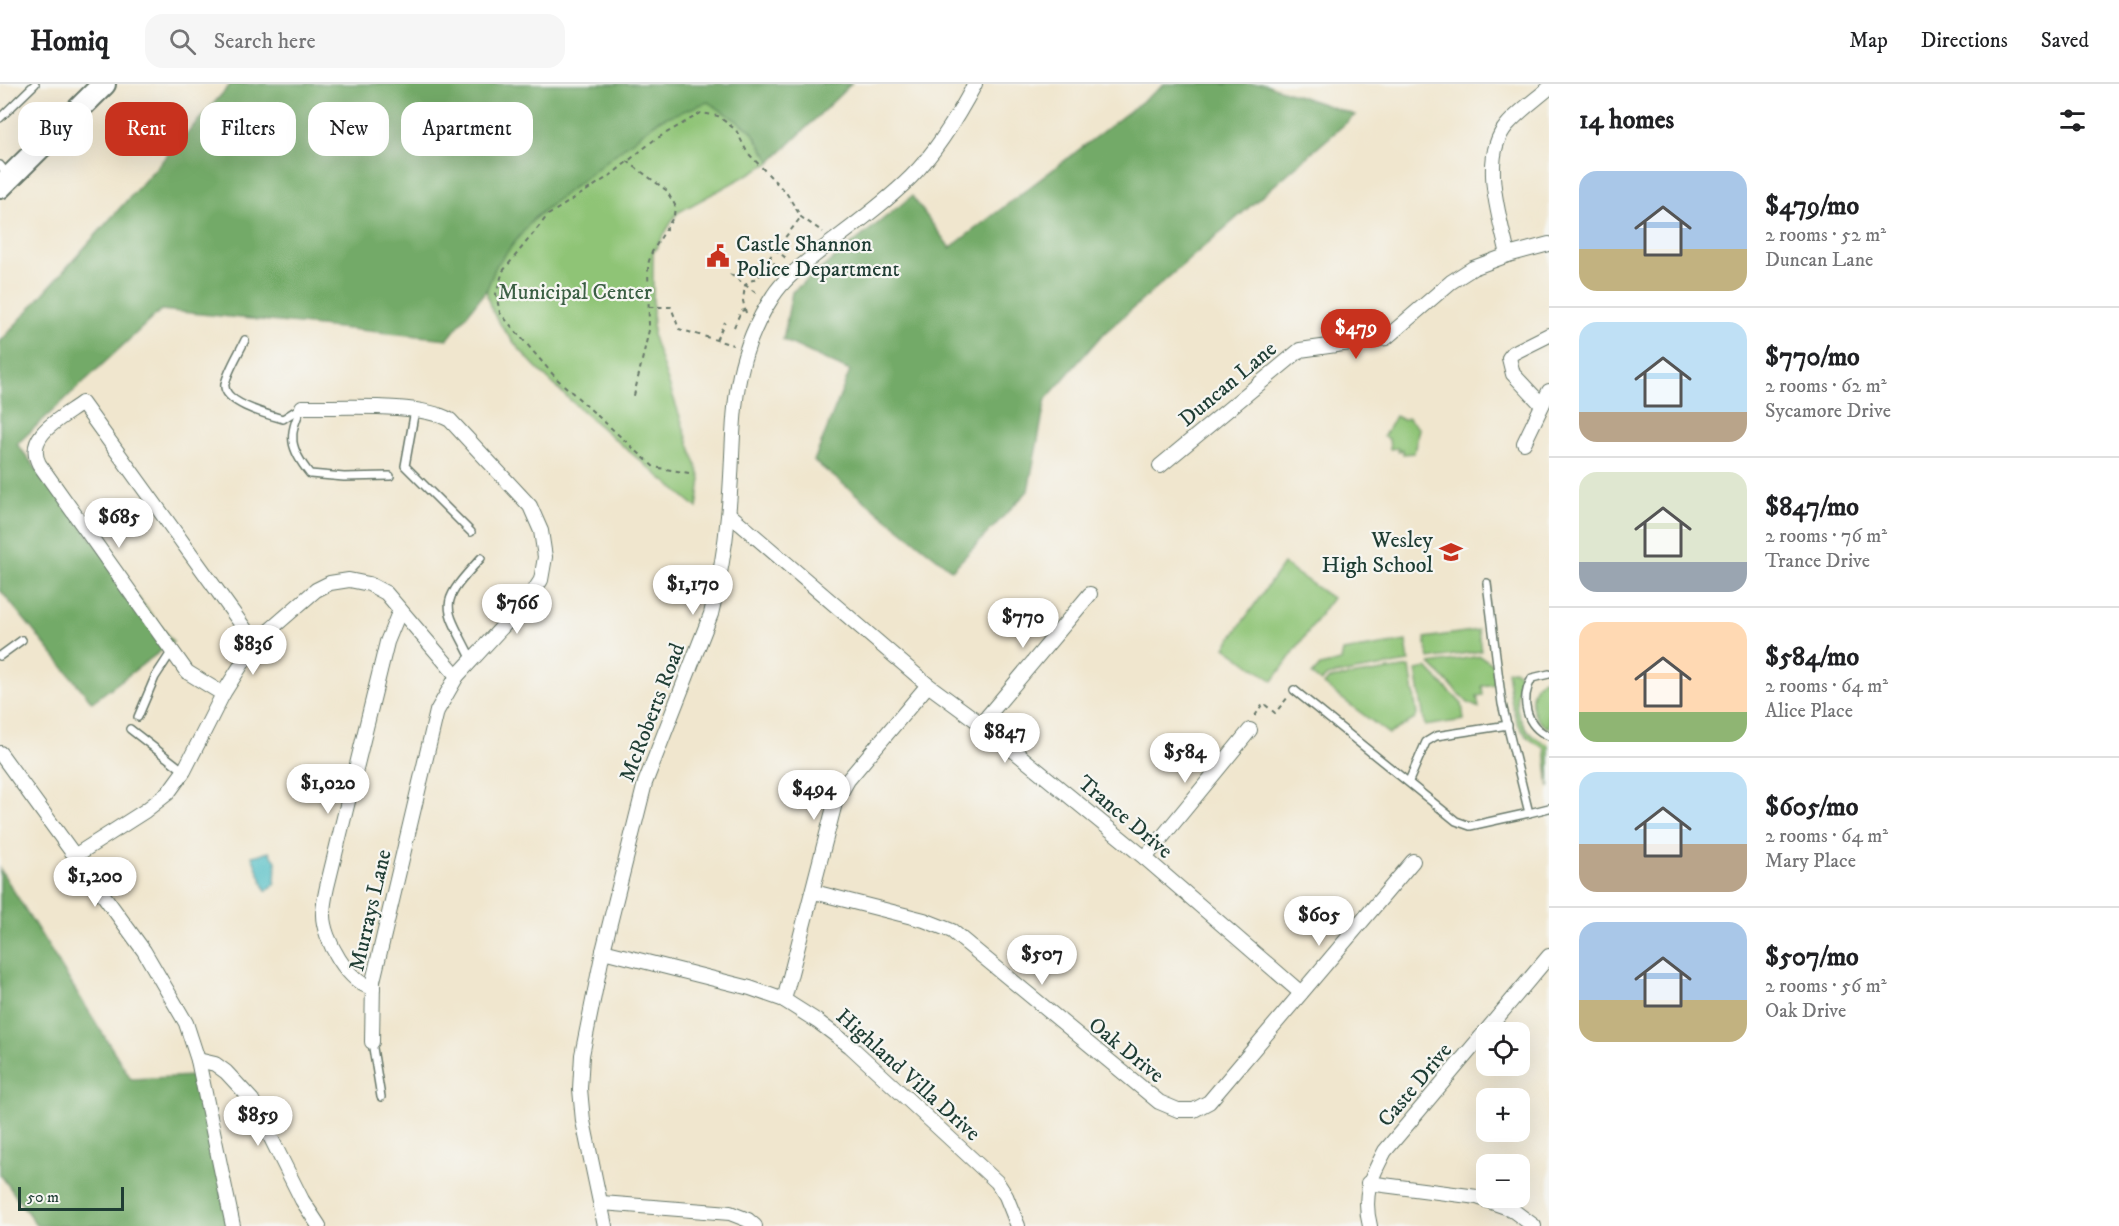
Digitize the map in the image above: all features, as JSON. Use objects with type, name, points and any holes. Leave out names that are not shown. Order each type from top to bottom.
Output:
[{"type":"main road","points":[[3,176],[104,84]]},
{"type":"street","name":"McRoberts Road","points":[[605,1226],[583,1121],[580,1089],[582,1055],[603,951],[645,783],[711,614],[729,514],[733,410],[739,371],[755,328],[770,302],[793,273],[910,177],[934,148],[975,84]]},
{"type":"street","points":[[1508,255],[1493,189],[1494,151],[1506,126],[1549,88]]},
{"type":"street","name":"Duncan Lane","points":[[1160,466],[1300,350],[1386,338],[1451,282],[1473,268],[1508,255],[1549,244]]},
{"type":"street","points":[[1542,405],[1513,374],[1509,358],[1514,353],[1549,335]]},
{"type":"street","points":[[1524,443],[1549,390]]},
{"type":"street","points":[[223,693],[187,672],[172,651],[34,456],[34,448],[40,435],[82,403],[255,643]]},
{"type":"street","name":"Murrays Lane","points":[[302,407],[415,410],[436,412],[450,420],[530,506],[541,531],[545,557],[541,580],[530,597],[457,676],[437,711],[373,988],[372,1042]]},
{"type":"street","name":"Trance Drive","points":[[729,514],[928,685],[981,724],[1144,858],[1301,993]]},
{"type":"street","points":[[76,855],[145,811],[168,793],[184,771],[223,693],[255,643],[316,590],[330,583],[349,580],[369,584],[386,594],[457,676]]},
{"type":"street","points":[[981,724],[1090,594]]},
{"type":"street","name":"Murrays Lane","points":[[373,988],[362,986],[349,976],[326,931],[323,915],[327,887],[387,642],[400,610]]},
{"type":"street","points":[[784,1000],[814,892],[833,811],[843,788],[928,685]]},
{"type":"street","points":[[1144,858],[1250,730]]},
{"type":"street","points":[[0,753],[76,855],[167,987],[186,1023],[198,1060],[233,1226]]},
{"type":"street","name":"Oak Drive","points":[[814,892],[924,920],[952,931],[1150,1095],[1178,1110],[1194,1110],[1209,1102],[1250,1056],[1413,861]]},
{"type":"street","name":"Highland Villa Drive","points":[[603,951],[750,988],[784,1000],[817,1021],[850,1046],[997,1182],[1018,1226]]},
{"type":"street","name":"Caste Drive","points":[[1370,1226],[1367,1216],[1368,1183],[1385,1151],[1549,956]]},
{"type":"street","points":[[198,1060],[215,1064],[226,1072],[252,1101],[302,1200],[319,1226]]},
{"type":"street","points":[[1368,1183],[1477,1197],[1511,1209],[1534,1226]]},
{"type":"street","points":[[602,1203],[730,1213],[748,1220],[755,1226]]},
{"type":"lane","points":[[0,118],[35,84]]},
{"type":"lane","points":[[245,340],[225,385],[227,393],[234,400],[284,419],[302,407]]},
{"type":"lane","points":[[302,407],[291,427],[292,442],[300,461],[310,474],[344,477],[390,476]]},
{"type":"lane","points":[[415,410],[405,466],[471,532]]},
{"type":"lane","points":[[472,660],[452,619],[447,602],[453,588],[481,558]]},
{"type":"lane","points":[[1487,583],[1502,704],[1529,813]]},
{"type":"lane","points":[[0,656],[22,640]]},
{"type":"lane","points":[[138,717],[155,677],[172,651]]},
{"type":"lane","points":[[1549,674],[1532,678],[1526,696],[1529,720],[1533,727],[1549,736]]},
{"type":"lane","points":[[1294,690],[1456,821],[1470,826],[1549,808]]},
{"type":"lane","points":[[1409,781],[1426,741],[1436,736],[1508,725]]},
{"type":"lane","points":[[130,729],[184,771]]},
{"type":"lane","points":[[372,1042],[381,1097]]},
{"type":"path","points":[[690,473],[654,467],[601,422],[556,378],[507,324],[498,306],[497,286],[503,271],[538,226],[566,202],[596,185],[640,150],[692,116],[709,113],[718,116],[736,130],[747,152],[782,188],[801,217],[814,228],[837,238]]},
{"type":"path","points":[[627,161],[666,190],[675,205],[674,216],[652,252],[648,264],[647,344],[633,400]]},
{"type":"path","points":[[797,221],[801,217]]},
{"type":"path","points":[[775,249],[789,261]]},
{"type":"path","points":[[730,274],[770,302]]},
{"type":"path","points":[[649,308],[672,307],[679,329],[737,346]]},
{"type":"path","points":[[734,327],[741,311],[745,310]]},
{"type":"path","points":[[716,340],[725,322]]},
{"type":"path","points":[[1257,710],[1263,703],[1275,713],[1294,690]]},
{"type":"green space","points":[[231,84],[851,84],[771,162],[751,130],[708,102],[659,120],[534,218],[496,266],[487,289],[448,339],[161,310],[17,444],[173,642],[92,702],[0,590],[0,342],[167,156],[188,156],[188,132],[200,119],[200,156],[296,156],[296,102],[215,102]]},
{"type":"green space","points":[[1165,84],[1265,84],[1355,115],[1101,336],[1046,399],[1028,491],[952,570],[814,461],[850,371],[783,340],[792,292],[912,196],[950,248]]},
{"type":"green space","name":"Municipal Center","points":[[707,101],[751,130],[771,162],[677,213],[653,253],[653,337],[701,479],[697,508],[574,404],[540,371],[511,339],[492,311],[487,288],[490,276],[506,251],[527,226],[550,205],[657,122]]},
{"type":"green space","points":[[1395,416],[1403,420],[1408,418],[1419,429],[1414,453],[1403,454],[1403,450],[1398,451],[1398,448],[1390,449],[1389,439],[1384,436]]},
{"type":"green space","points":[[1283,564],[1332,598],[1273,681],[1225,647]]},
{"type":"green space","points":[[1478,630],[1481,651],[1429,659],[1425,638]]},
{"type":"green space","points":[[1406,641],[1409,662],[1327,676],[1321,682],[1312,675],[1320,666],[1341,661],[1343,651]]},
{"type":"green space","points":[[1480,656],[1493,664],[1496,684],[1482,686],[1483,695],[1477,696],[1479,708],[1468,703],[1430,664]]},
{"type":"green space","points":[[1410,667],[1417,715],[1415,719],[1389,734],[1324,685],[1329,679]]},
{"type":"green space","points":[[1427,668],[1462,704],[1464,720],[1425,726],[1416,670]]},
{"type":"green space","points":[[1514,670],[1523,677],[1517,698],[1517,708],[1524,726],[1539,740],[1549,745],[1549,787],[1545,748],[1525,735],[1515,717],[1507,671]]},
{"type":"green space","points":[[1543,679],[1549,682],[1549,728],[1538,719],[1532,705],[1534,691]]},
{"type":"green space","points":[[0,869],[131,1079],[193,1076],[236,1226],[37,1226],[0,1174]]},
{"type":"water","points":[[269,852],[276,861],[275,884],[266,891],[252,856]]},
{"type":"place","name":"Castle Shannon Police Department","points":[[718,256]]},
{"type":"place","name":"Wesley High School","points":[[1451,552]]}]
